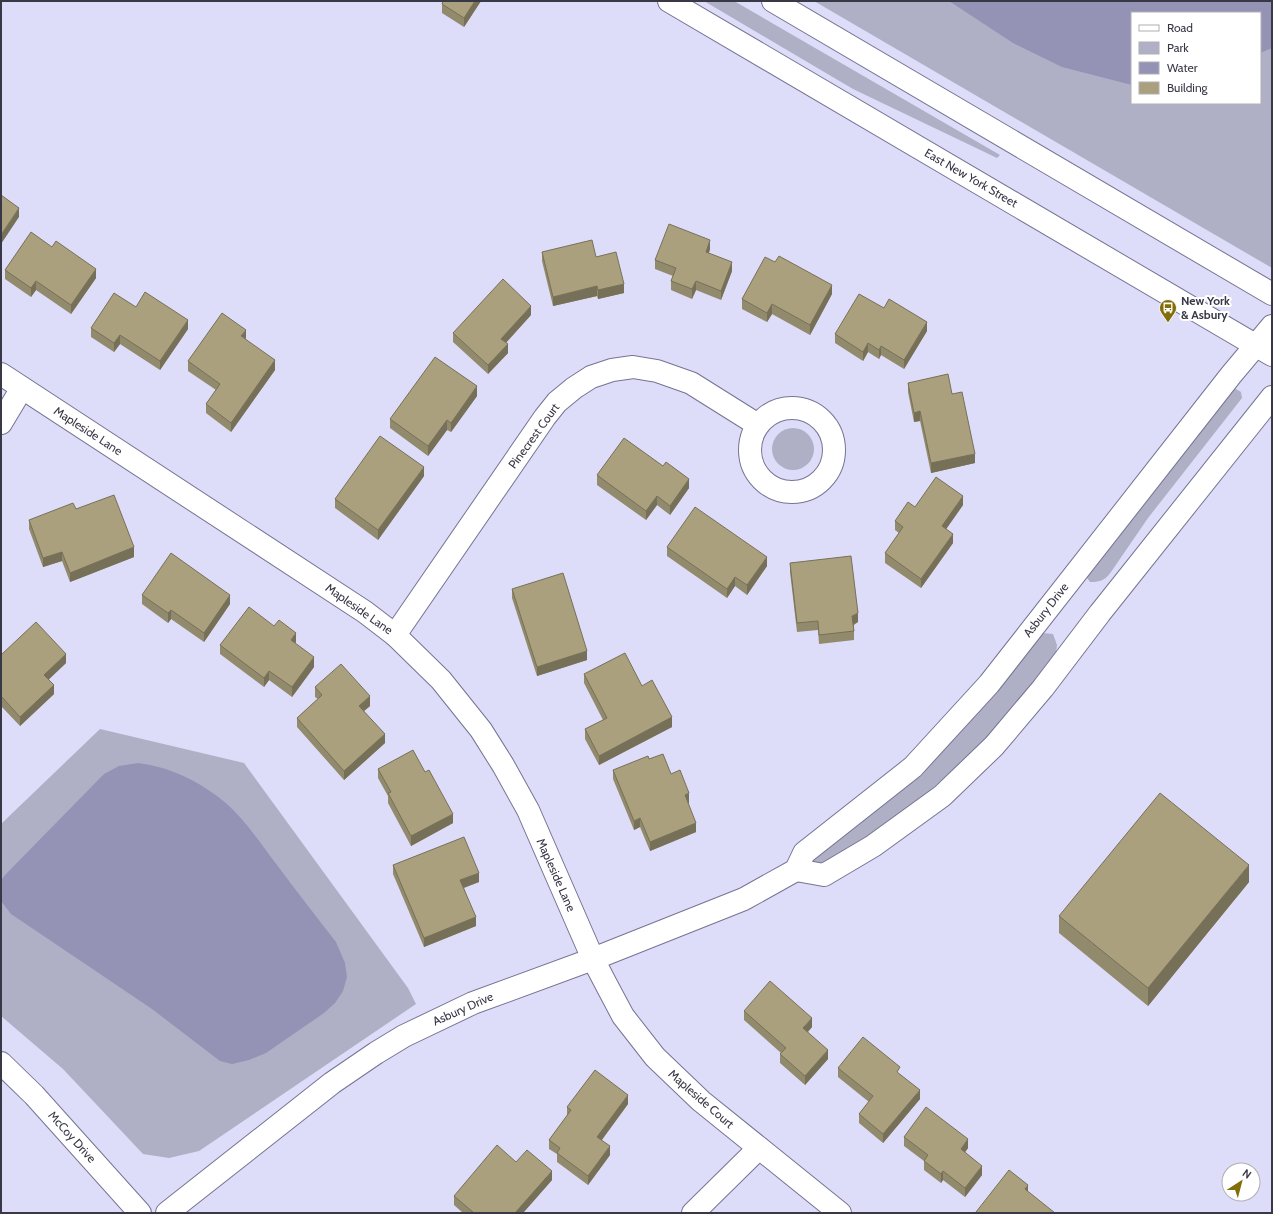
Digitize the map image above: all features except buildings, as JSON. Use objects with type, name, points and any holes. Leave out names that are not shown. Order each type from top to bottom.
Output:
[{"type":"street","name":"East New York Street","points":[[669,1],[1264,350]]},
{"type":"street","points":[[773,1],[1272,294]]},
{"type":"street","name":"Asbury Drive","points":[[167,1213],[332,1083],[404,1036],[473,1003],[593,959],[744,899],[796,870],[804,853],[913,767],[989,684],[1231,375],[1264,350],[1272,326]]},
{"type":"street","name":"Pinecrest Court","points":[[395,635],[545,417],[557,402],[574,388],[591,377],[612,370],[633,367],[657,371],[691,383],[758,425]]},
{"type":"street","name":"Mapleside Lane","points":[[1,374],[364,612],[395,635],[441,680],[481,730],[503,765],[528,810],[593,959]]},
{"type":"street","points":[[1,423],[22,388]]},
{"type":"street","points":[[796,870],[824,875],[873,846],[942,796],[994,746],[1043,688],[1100,613],[1272,397]]},
{"type":"street","name":"Mapleside Court","points":[[593,959],[623,1016],[655,1057],[701,1101],[840,1213]]},
{"type":"street","name":"McCoy Drive","points":[[1,1063],[34,1095],[140,1213]]},
{"type":"street","points":[[693,1213],[759,1148]]},
{"type":"green space","points":[[704,1],[734,1],[1000,155],[997,158],[853,89]]},
{"type":"green space","points":[[814,1],[1272,1],[1272,268]]},
{"type":"green space","points":[[1236,389],[1241,392],[1242,398],[1148,518],[1111,572],[1102,580],[1090,582],[1085,575],[1228,390]]},
{"type":"green space","points":[[793,428],[808,434],[814,449],[808,464],[793,470],[778,464],[772,449],[778,434]]},
{"type":"green space","points":[[1043,633],[1053,634],[1057,645],[1056,654],[1017,704],[983,742],[913,806],[861,842],[817,867],[808,859],[1034,637]]},
{"type":"green space","points":[[100,729],[244,763],[408,988],[416,1004],[199,1151],[169,1158],[143,1154],[63,1069],[1,1016],[1,824]]},
{"type":"water","points":[[949,1],[1272,1],[1272,48],[1261,53],[1261,12],[1131,12],[1131,85],[1062,67],[1013,43]]},
{"type":"water","points":[[138,763],[162,768],[196,782],[234,810],[336,942],[345,963],[347,977],[343,991],[335,1003],[324,1013],[266,1053],[249,1060],[232,1064],[220,1061],[152,1009],[11,914],[1,901],[1,880],[104,774],[119,766]]},
{"type":"place","name":"New York & Asbury","points":[[1168,323]]}]
